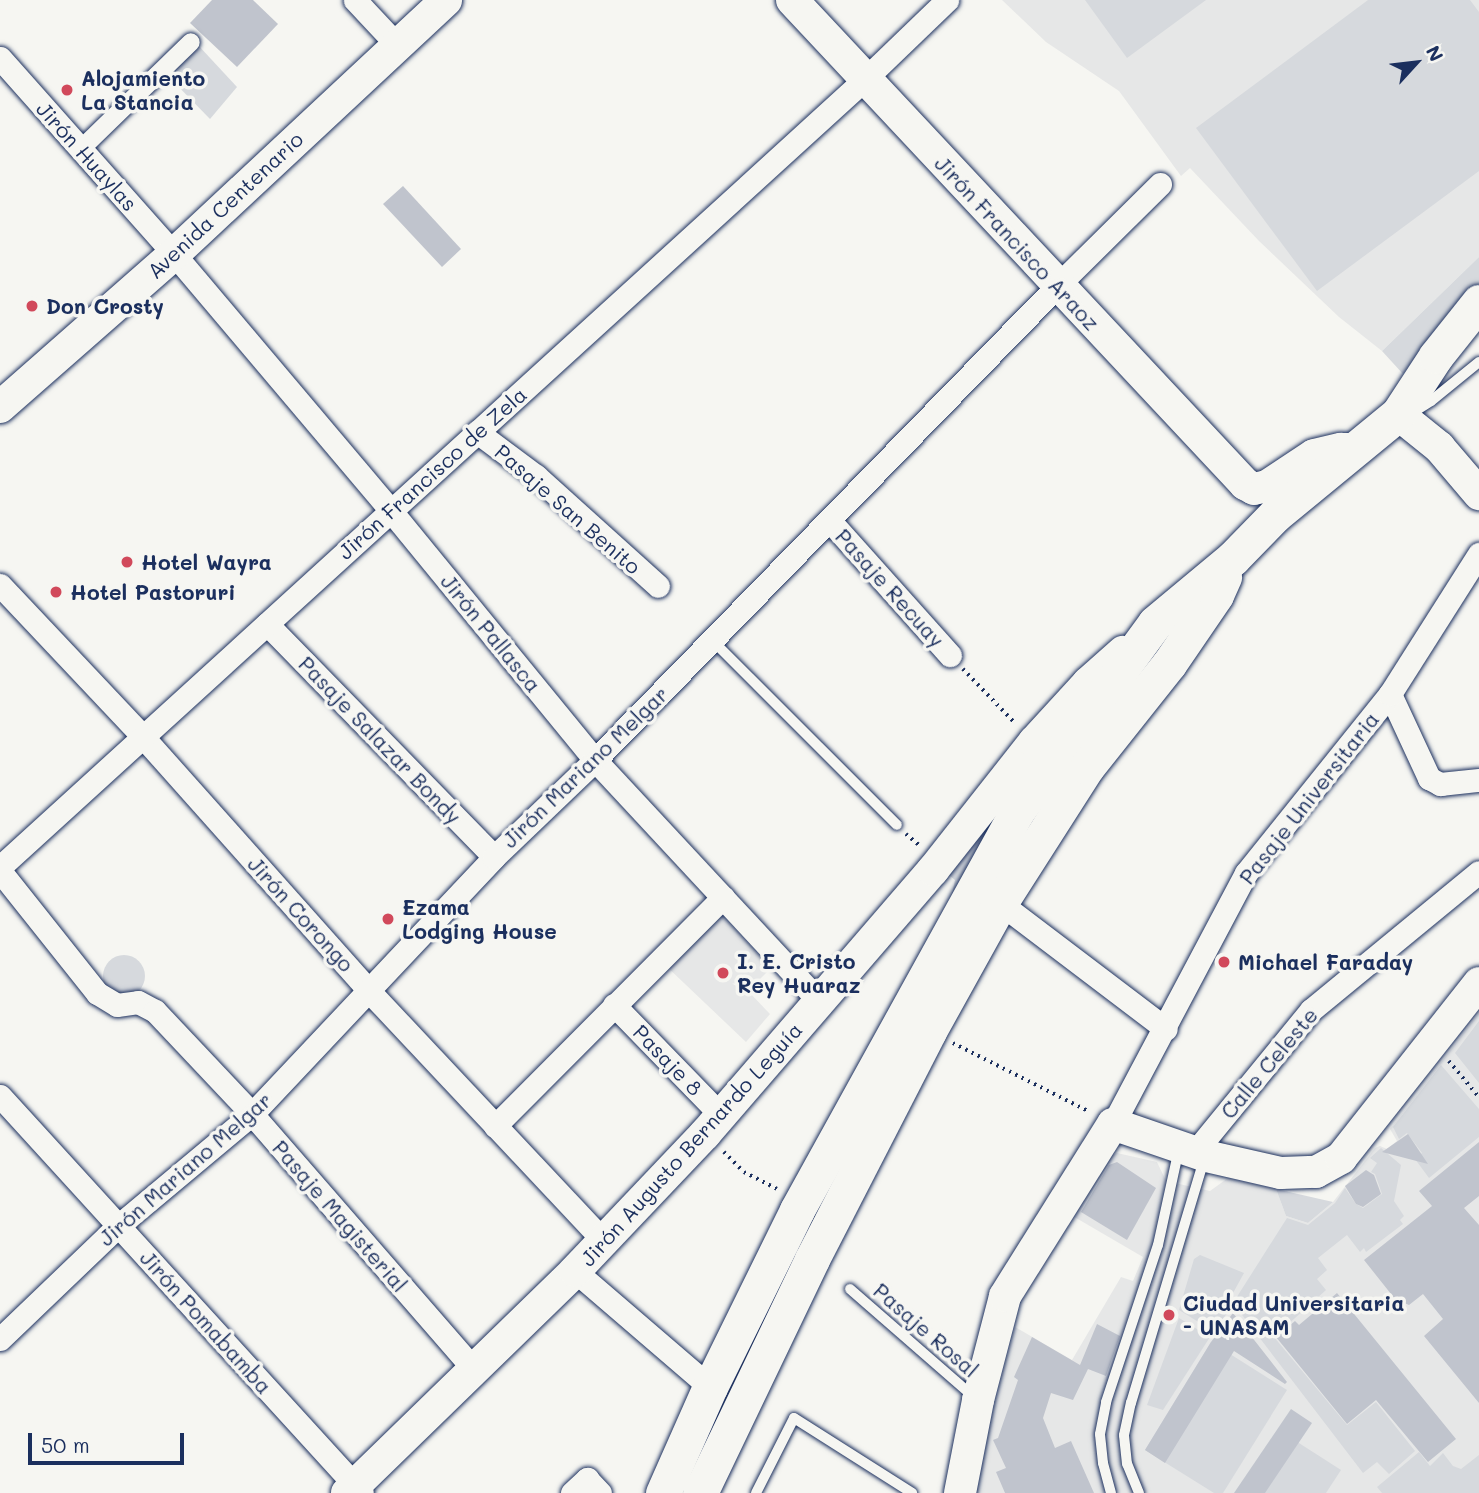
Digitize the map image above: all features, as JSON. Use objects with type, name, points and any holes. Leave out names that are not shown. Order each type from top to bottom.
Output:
[{"type":"main road","name":"Avenida Centenario","points":[[0,407],[174,254],[446,0]]},
{"type":"main road","name":"Jirón Francisco Araoz","points":[[792,0],[1245,484],[1254,489],[1267,486],[1314,455],[1341,449],[1349,456]]},
{"type":"main road","points":[[700,1493],[812,1259],[929,1031],[986,898],[1016,813],[1156,623],[1233,558],[1268,522],[1398,414],[1436,356],[1479,302]]},
{"type":"main road","points":[[1398,414],[1439,447],[1479,494]]},
{"type":"main road","points":[[663,1493],[710,1387],[802,1202],[986,898],[1169,664],[1207,607],[1233,558]]},
{"type":"main road","name":"Jirón Augusto Bernardo Leguía","points":[[355,1491],[473,1368],[576,1271],[713,1125],[933,870],[1034,742],[1088,683],[1156,623]]},
{"type":"main road","points":[[960,1493],[978,1400],[1005,1296],[1113,1124],[1193,1152],[1281,1173],[1316,1172],[1341,1158],[1479,983]]},
{"type":"street","points":[[355,0],[398,46]]},
{"type":"street","name":"Jirón Francisco de Zela","points":[[0,869],[865,79],[947,0]]},
{"type":"street","points":[[81,149],[191,42]]},
{"type":"street","name":"Jirón Huaylas","points":[[0,58],[174,254]]},
{"type":"street","name":"Jirón Mariano Melgar","points":[[0,1339],[118,1226],[251,1114],[494,857],[596,760],[1057,286],[1160,184]]},
{"type":"street","name":"Jirón Pallasca","points":[[174,254],[596,760],[820,1002]]},
{"type":"street","name":"Pasaje San Benito","points":[[477,432],[536,477],[658,586]]},
{"type":"street","name":"Pasaje Recuay","points":[[830,521],[950,655]]},
{"type":"street","name":"Pasaje Universitaria","points":[[1113,1124],[1247,873],[1390,694],[1479,554]]},
{"type":"street","name":"Jirón Corongo","points":[[0,585],[143,737],[369,991],[604,1241]]},
{"type":"street","name":"Pasaje Salazar Bondy","points":[[267,624],[494,857]]},
{"type":"street","points":[[1390,694],[1429,778],[1440,784],[1479,780]]},
{"type":"street","name":"Pasaje Magisterial","points":[[0,869],[97,993],[117,1005],[138,1002],[155,1011],[251,1114],[473,1368]]},
{"type":"street","name":"Calle Celeste","points":[[1193,1152],[1311,1010],[1479,872]]},
{"type":"street","points":[[495,1126],[723,897]]},
{"type":"street","points":[[986,898],[1166,1029]]},
{"type":"street","name":"Pasaje 8","points":[[614,1005],[713,1125]]},
{"type":"street","name":"Jirón Pomabamba","points":[[0,1096],[355,1491]]},
{"type":"street","points":[[576,1271],[710,1387]]},
{"type":"lane","points":[[1398,414],[1416,412],[1479,362]]},
{"type":"lane","points":[[713,641],[897,825]]},
{"type":"lane","points":[[1111,1493],[1103,1463],[1100,1434],[1104,1413],[1158,1245],[1193,1152]]},
{"type":"lane","points":[[1139,1493],[1127,1464],[1124,1435],[1130,1403],[1179,1251],[1193,1152]]},
{"type":"lane","name":"Pasaje Rosal","points":[[850,1289],[978,1400]]},
{"type":"lane","points":[[759,1492],[794,1418],[912,1493]]},
{"type":"path","points":[[950,655],[1034,742]]},
{"type":"path","points":[[929,1031],[1113,1124]]},
{"type":"path","points":[[1445,1056],[1479,1097]]},
{"type":"path","points":[[713,1125],[744,1172],[802,1202]]},
{"type":"shaded area","points":[[1002,0],[1479,0],[1479,257],[1382,351],[1339,317],[1259,241],[1190,168],[1181,176],[1119,91],[1046,42]]},
{"type":"shaded area","points":[[1085,0],[1206,0],[1127,58]]},
{"type":"shaded area","points":[[1368,0],[1470,0],[1479,12],[1479,171],[1317,291],[1196,128]]},
{"type":"shaded area","points":[[198,45],[237,87],[210,119],[168,76]]},
{"type":"shaded area","points":[[1479,257],[1479,284],[1429,338],[1403,374],[1382,351]]},
{"type":"shaded area","points":[[1017,781],[952,894],[955,880],[949,875]]},
{"type":"shaded area","points":[[718,911],[771,968],[748,991],[770,1014],[746,1042],[664,964]]},
{"type":"shaded area","points":[[124,955],[139,961],[145,976],[139,991],[124,997],[109,991],[103,976],[109,961]]},
{"type":"shaded area","points":[[1479,1013],[1479,1493],[976,1493],[985,1440],[1015,1327],[1072,1360],[1121,1277],[1133,1281],[1143,1257],[1071,1215],[1105,1159],[1117,1153],[1157,1162],[1166,1181],[1210,1191],[1228,1178],[1276,1189],[1286,1216],[1308,1223],[1333,1202],[1375,1148],[1380,1146],[1387,1149],[1397,1141],[1390,1129]]},
{"type":"shaded area","points":[[1479,1021],[1479,1083],[1455,1053]]},
{"type":"shaded area","points":[[1441,1065],[1479,1109],[1479,1137],[1429,1178],[1415,1159],[1422,1153],[1407,1133],[1399,1139],[1393,1127]]},
{"type":"shaded area","points":[[1381,1148],[1401,1165],[1394,1201],[1404,1216],[1400,1220],[1403,1224],[1366,1252],[1364,1248],[1360,1252],[1347,1235],[1318,1258],[1327,1270],[1317,1279],[1326,1290],[1274,1337],[1347,1425],[1376,1402],[1415,1451],[1389,1474],[1377,1462],[1363,1473],[1233,1303],[1287,1218],[1308,1225],[1335,1203],[1345,1188],[1356,1204],[1363,1208],[1382,1194],[1375,1174],[1371,1172],[1377,1163],[1370,1158]]},
{"type":"shaded area","points":[[1276,1189],[1333,1202],[1308,1223],[1286,1216]]},
{"type":"shaded area","points":[[1200,1255],[1244,1273],[1227,1304],[1229,1311],[1213,1331],[1179,1310],[1194,1259]]},
{"type":"shaded area","points":[[1179,1318],[1210,1337],[1163,1410],[1147,1405]]},
{"type":"shaded area","points":[[1211,1342],[1287,1390],[1223,1493],[1214,1493],[1145,1450]]},
{"type":"shaded area","points":[[1288,1436],[1341,1470],[1326,1493],[1251,1493]]},
{"type":"shaded area","points":[[1419,1452],[1430,1466],[1443,1453],[1453,1466],[1461,1469],[1479,1455],[1479,1493],[1382,1493],[1377,1487]]},
{"type":"building","points":[[212,0],[253,0],[278,24],[237,67],[190,23]]},
{"type":"building","points":[[403,186],[461,249],[442,267],[383,204]]},
{"type":"building","points":[[1408,1134],[1428,1164],[1382,1152]]},
{"type":"building","points":[[1479,1142],[1479,1196],[1464,1208],[1479,1225],[1479,1403],[1424,1336],[1443,1319],[1423,1294],[1409,1305],[1395,1299],[1364,1260],[1432,1206],[1419,1191]]},
{"type":"building","points":[[1117,1162],[1156,1188],[1127,1240],[1081,1212],[1109,1165]]},
{"type":"building","points":[[1366,1170],[1374,1175],[1381,1194],[1363,1207],[1356,1204],[1345,1186]]},
{"type":"building","points":[[1337,1293],[1456,1439],[1428,1462],[1376,1400],[1347,1424],[1276,1337],[1295,1321],[1299,1325]]},
{"type":"building","points":[[1233,1313],[1287,1382],[1285,1384],[1234,1351],[1165,1463],[1145,1450],[1211,1342]]},
{"type":"building","points":[[1097,1324],[1120,1336],[1106,1376],[1088,1369],[1073,1400],[1051,1393],[1043,1418],[1055,1448],[1071,1441],[1094,1493],[1005,1493],[996,1472],[1006,1468],[993,1440],[998,1438],[1018,1380],[1014,1377],[1032,1337],[1080,1365]]},
{"type":"building","points":[[1291,1409],[1312,1423],[1265,1493],[1234,1493]]},
{"type":"place","name":"Alojamiento La Stancia","points":[[67,90]]},
{"type":"place","name":"Don Crosty","points":[[32,306]]},
{"type":"place","name":"Hotel Wayra","points":[[127,562]]},
{"type":"place","name":"Hotel Pastoruri","points":[[56,592]]},
{"type":"place","name":"Ezama Lodging House","points":[[388,919]]},
{"type":"place","name":"Michael Faraday","points":[[1224,962]]},
{"type":"place","name":"I. E. Cristo Rey Huaraz","points":[[723,973]]},
{"type":"place","name":"Ciudad Universitaria - UNASAM","points":[[1169,1315]]}]
